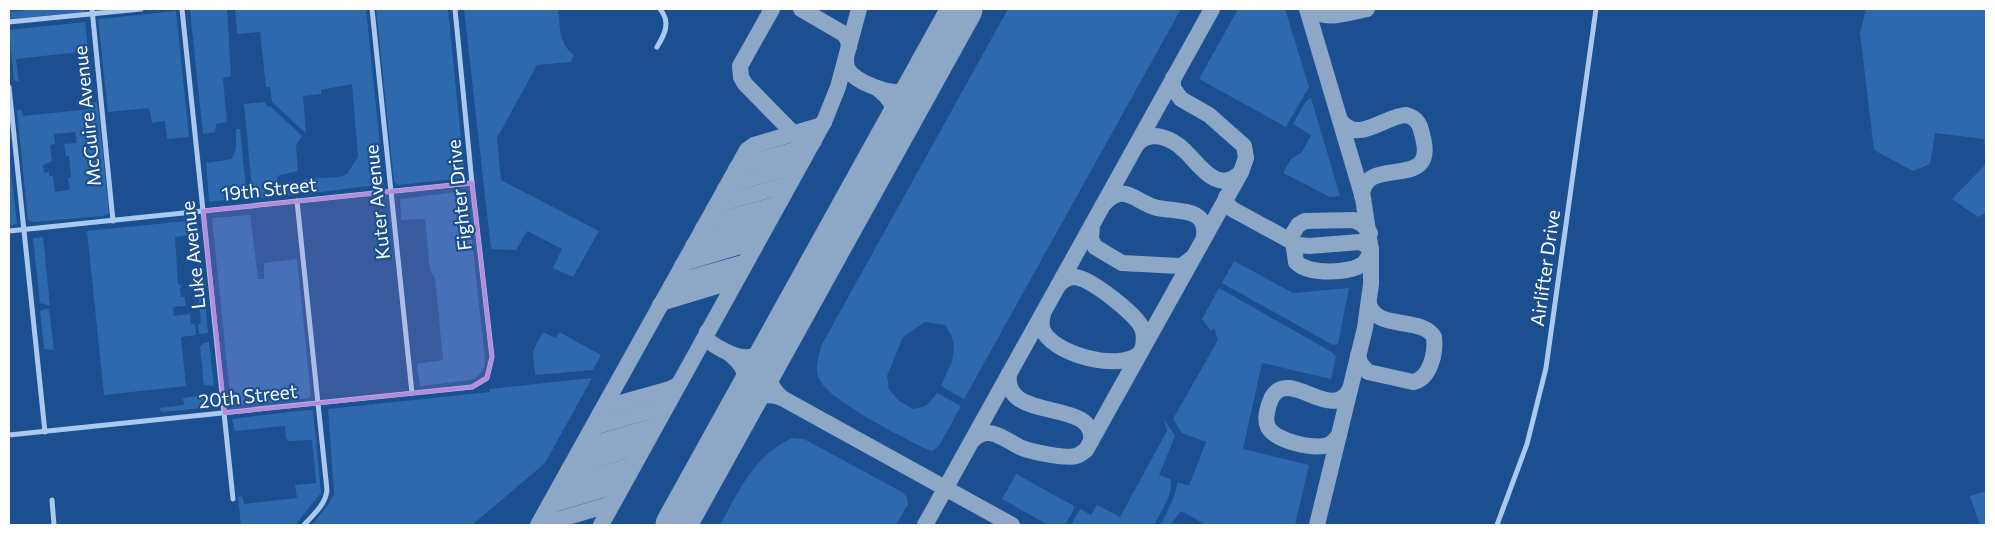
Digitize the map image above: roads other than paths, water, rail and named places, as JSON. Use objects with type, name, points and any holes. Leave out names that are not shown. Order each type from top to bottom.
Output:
[{"type":"street","points":[[9,22],[92,11],[141,9]]},
{"type":"street","name":"Luke Avenue","points":[[182,9],[233,499]]},
{"type":"street","name":"Kuter Avenue","points":[[372,9],[412,393]]},
{"type":"street","name":"Fighter Drive","points":[[455,9],[492,357],[488,378]]},
{"type":"street","points":[[658,47],[666,26],[665,15],[660,9]]},
{"type":"street","name":"Airlifter Drive","points":[[1497,525],[1527,444],[1546,368],[1596,9]]},
{"type":"street","name":"McGuire Avenue","points":[[92,11],[113,221]]},
{"type":"street","points":[[9,87],[45,432]]},
{"type":"street","name":"19th Street","points":[[9,231],[472,183]]},
{"type":"street","points":[[297,201],[327,490],[323,502],[304,525]]},
{"type":"street","name":"20th Street","points":[[9,435],[472,387],[488,378]]},
{"type":"street","points":[[52,500],[54,525]]}]
